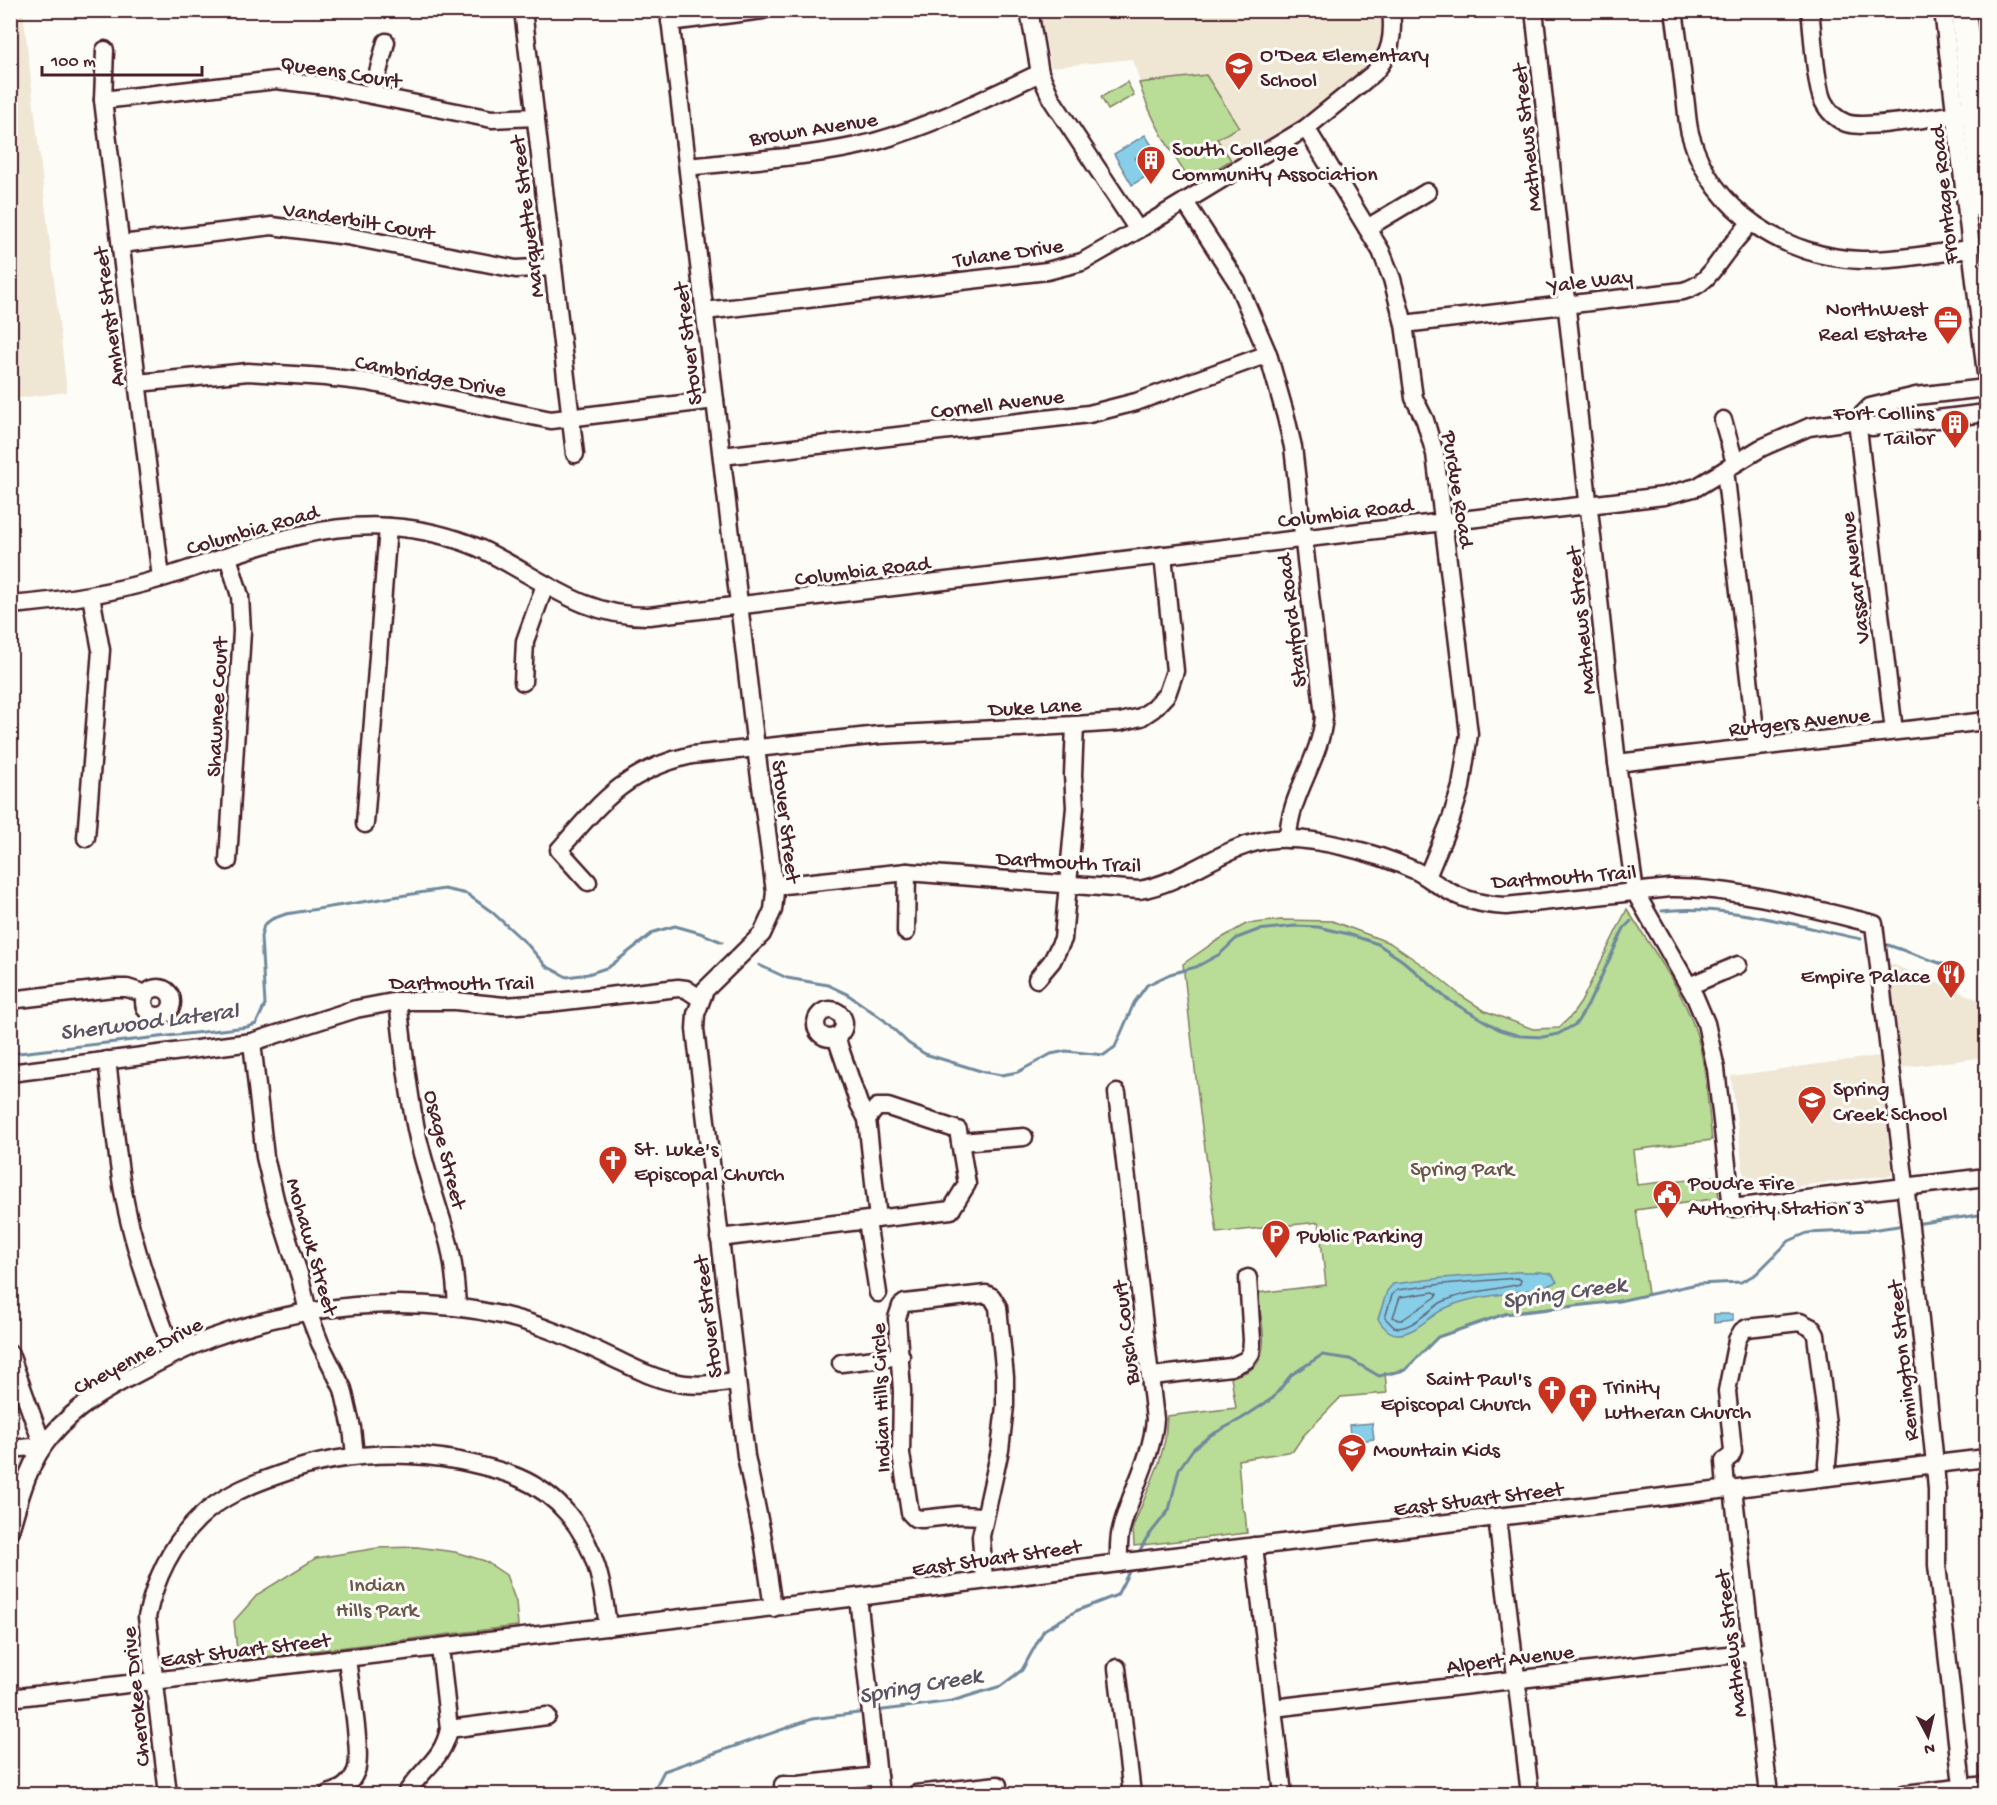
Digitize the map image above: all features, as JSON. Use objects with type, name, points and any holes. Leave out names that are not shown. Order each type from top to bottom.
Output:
[{"type":"highway","points":[[1963,10],[1965,113],[1983,144],[1986,209]]},
{"type":"street","name":"Marquette Street","points":[[523,10],[575,454]]},
{"type":"street","points":[[670,16],[763,10]]},
{"type":"street","points":[[1029,10],[1040,73],[1052,100],[1138,231]]},
{"type":"street","name":"Tulane Drive","points":[[705,311],[1056,269],[1095,256],[1306,128],[1374,73],[1382,64],[1392,41],[1391,10]]},
{"type":"street","name":"Mathews Street","points":[[1534,10],[1617,763],[1635,892],[1689,987],[1706,1023],[1714,1054],[1732,1208],[1905,1187]]},
{"type":"street","points":[[1674,10],[1690,137],[1708,175],[1720,192],[1751,222],[1785,242],[1837,258],[1878,260],[1970,249]]},
{"type":"street","points":[[1810,10],[1820,93],[1828,110],[1846,123],[1863,125],[1965,113]]},
{"type":"street","name":"Frontage Road","points":[[1943,10],[1965,113],[1970,249],[1986,374]]},
{"type":"street","name":"Stover Street","points":[[670,16],[756,748],[775,886],[773,910],[762,934],[709,985],[696,1014],[695,1029],[736,1382],[746,1456],[763,1539],[773,1608]]},
{"type":"street","points":[[372,95],[386,42]]},
{"type":"street","name":"Amherst Street","points":[[105,50],[104,100],[161,578]]},
{"type":"street","name":"Brown Avenue","points":[[688,167],[826,151],[874,142],[982,100],[1040,73]]},
{"type":"street","name":"Queens Court","points":[[104,100],[276,80],[326,86],[492,119],[536,117]]},
{"type":"street","name":"Purdue Road","points":[[1306,128],[1381,251],[1392,279],[1404,324],[1414,398],[1425,420],[1435,454],[1469,735],[1461,787],[1451,819],[1427,877]]},
{"type":"street","points":[[1367,228],[1427,192]]},
{"type":"street","name":"Stanford Road","points":[[1185,202],[1237,282],[1268,354],[1293,447],[1324,716],[1319,745],[1292,809],[1288,839]]},
{"type":"street","name":"Yale Way","points":[[1404,324],[1693,288],[1709,276],[1751,222]]},
{"type":"street","name":"Vanderbilt Court","points":[[121,244],[272,226],[347,236],[516,270],[554,267]]},
{"type":"street","name":"Cornell Avenue","points":[[722,456],[1089,414],[1136,402],[1268,354]]},
{"type":"street","name":"Cambridge Drive","points":[[138,383],[248,372],[302,375],[368,382],[544,419],[571,419],[715,400]]},
{"type":"street","name":"Columbia Road","points":[[1857,420],[1870,407],[1916,396],[1986,388]]},
{"type":"street","name":"Columbia Road","points":[[10,605],[91,596],[161,578],[283,539],[321,530],[388,527],[431,532],[463,542],[579,603],[596,609],[636,616],[740,606],[1664,496],[1682,492],[1714,478],[1761,448],[1809,427],[1857,420],[1872,427],[1986,413]]},
{"type":"street","points":[[1724,420],[1757,747]]},
{"type":"street","name":"Vassar Avenue","points":[[1857,420],[1894,732]]},
{"type":"street","points":[[365,824],[388,527]]},
{"type":"street","name":"Duke Lane","points":[[588,882],[559,850],[599,805],[617,789],[640,773],[673,759],[879,735],[1120,722],[1141,717],[1153,709],[1167,694],[1172,683],[1175,660],[1163,555]]},
{"type":"street","name":"Shawnee Court","points":[[228,557],[240,596],[242,631],[228,861]]},
{"type":"street","points":[[523,682],[525,641],[545,585]]},
{"type":"street","points":[[86,838],[101,650],[91,596]]},
{"type":"street","name":"Rutgers Avenue","points":[[1617,763],[1986,721]]},
{"type":"street","points":[[1037,979],[1052,961],[1063,939],[1075,807],[1073,775],[1076,725]]},
{"type":"street","name":"Dartmouth Trail","points":[[775,886],[908,872],[1126,890],[1154,887],[1168,882],[1240,846],[1273,839],[1288,839],[1359,851],[1414,870],[1454,894],[1490,905],[1506,906],[1686,888],[1722,890],[1874,924]]},
{"type":"street","points":[[906,932],[908,872]]},
{"type":"street","name":"Remington Street","points":[[1874,924],[1912,1244],[1935,1464],[1937,1565],[1963,1791]]},
{"type":"street","points":[[1689,987],[1738,965]]},
{"type":"street","points":[[10,1000],[113,988],[126,988],[146,994]]},
{"type":"street","name":"Dartmouth Trail","points":[[10,1072],[252,1042],[356,1009],[398,1001],[454,1001],[504,1005],[548,1003],[678,988],[686,989],[701,999]]},
{"type":"street","name":"Osage Street","points":[[398,1001],[408,1086],[416,1128],[449,1245],[458,1307]]},
{"type":"street","points":[[836,1037],[859,1104],[867,1119],[878,1293]]},
{"type":"street","name":"Mohawk Street","points":[[252,1042],[265,1157],[276,1203],[300,1278],[308,1312],[320,1343],[343,1389],[352,1428],[355,1455]]},
{"type":"street","points":[[107,1060],[122,1181],[134,1238],[155,1306],[174,1354]]},
{"type":"street","name":"Busch Court","points":[[1118,1093],[1155,1404],[1154,1433],[1147,1459],[1120,1530],[1120,1563]]},
{"type":"street","points":[[719,1238],[951,1210],[967,1184],[958,1130],[888,1107],[877,1107],[867,1119]]},
{"type":"street","points":[[960,1142],[1023,1137]]},
{"type":"street","points":[[1905,1187],[1986,1177]]},
{"type":"street","points":[[1152,1376],[1231,1368],[1246,1360],[1251,1353],[1252,1340],[1248,1278]]},
{"type":"street","name":"Indian Hills Circle","points":[[984,1516],[958,1515],[922,1519],[915,1518],[910,1513],[901,1454],[901,1356],[897,1318],[898,1312],[905,1303],[986,1294],[994,1299],[998,1307],[1004,1359],[1005,1406],[1000,1450],[981,1536],[984,1580]]},
{"type":"street","name":"Cheyenne Drive","points":[[10,1531],[22,1489],[43,1446],[65,1420],[83,1405],[174,1354],[244,1327],[308,1312],[395,1305],[458,1307],[503,1315],[548,1329],[663,1380],[690,1385],[736,1382]]},
{"type":"street","name":"Mathews Street","points":[[1769,1794],[1753,1652],[1729,1489],[1723,1465],[1733,1451],[1727,1391],[1738,1336],[1747,1328],[1800,1322],[1812,1328],[1816,1335],[1829,1441],[1828,1477]]},
{"type":"street","points":[[10,1354],[43,1446],[10,1449]]},
{"type":"street","points":[[841,1363],[901,1356]]},
{"type":"street","name":"Cherokee Drive","points":[[168,1794],[147,1617],[159,1575],[182,1536],[215,1505],[249,1485],[304,1466],[355,1455],[407,1454],[479,1464],[512,1474],[547,1494],[568,1514],[590,1547],[604,1588],[608,1627]]},
{"type":"street","name":"East Stuart Street","points":[[10,1698],[858,1598],[1157,1558],[1986,1458]]},
{"type":"street","points":[[1497,1517],[1530,1794]]},
{"type":"street","points":[[1254,1546],[1283,1794]]},
{"type":"street","points":[[858,1598],[880,1794]]},
{"type":"street","points":[[406,1794],[442,1750],[449,1729],[440,1647]]},
{"type":"street","name":"Alpert Avenue","points":[[1273,1708],[1753,1652]]},
{"type":"street","points":[[328,1794],[337,1792],[351,1780],[358,1761],[347,1658]]},
{"type":"street","points":[[1117,1668],[1132,1794]]},
{"type":"street","points":[[449,1729],[547,1716]]},
{"type":"street","points":[[783,1785],[878,1776]]},
{"type":"street","points":[[916,1794],[998,1785]]},
{"type":"street","points":[[1904,1794],[1963,1791],[1986,1785]]},
{"type":"shaded area","points":[[10,11],[23,11],[67,392],[11,399]]},
{"type":"shaded area","name":"O'Dea Elementary School","points":[[1040,11],[1380,11],[1382,34],[1380,49],[1373,63],[1303,118],[1194,187],[1169,149],[1145,100],[1133,59],[1051,67]]},
{"type":"shaded area","points":[[1887,962],[1986,1003],[1986,1057],[1899,1068]]},
{"type":"shaded area","name":"Spring Creek School","points":[[1879,1056],[1892,1175],[1746,1192],[1731,1076]]},
{"type":"green space","points":[[1206,75],[1239,127],[1217,139],[1231,160],[1192,184],[1169,148],[1139,83]]},
{"type":"green space","points":[[1127,82],[1134,95],[1108,110],[1101,97]]},
{"type":"green space","name":"Spring Park","points":[[1627,909],[1678,990],[1694,1025],[1704,1067],[1712,1140],[1633,1150],[1637,1185],[1716,1176],[1719,1198],[1636,1210],[1648,1294],[1619,1301],[1506,1313],[1437,1337],[1404,1371],[1385,1373],[1387,1393],[1341,1397],[1303,1436],[1293,1451],[1238,1460],[1242,1508],[1245,1512],[1247,1533],[1134,1546],[1133,1527],[1159,1463],[1165,1440],[1167,1416],[1236,1408],[1231,1377],[1250,1370],[1257,1364],[1263,1345],[1257,1293],[1326,1285],[1319,1222],[1217,1233],[1200,1113],[1183,964],[1246,924],[1281,920],[1332,921],[1390,943],[1485,1011],[1533,1029],[1559,1028],[1581,1002]]},
{"type":"green space","name":"Indian Hills Park","points":[[417,1547],[455,1552],[485,1561],[506,1575],[516,1602],[518,1626],[238,1660],[234,1621],[258,1594],[316,1558],[378,1548]]},
{"type":"water","points":[[1145,135],[1153,147],[1135,158],[1147,176],[1132,185],[1114,154]]},
{"type":"water","points":[[1517,1272],[1552,1274],[1557,1282],[1530,1290],[1461,1302],[1442,1310],[1406,1333],[1389,1332],[1378,1319],[1387,1291],[1393,1284]]},
{"type":"water","points":[[1714,1314],[1733,1314],[1733,1321],[1714,1323]]},
{"type":"water","points":[[1372,1423],[1374,1439],[1351,1442],[1349,1425]]},
{"type":"waterway","name":"Sherwood Lateral","points":[[10,1054],[247,1027],[256,1024],[265,1005],[261,937],[264,925],[272,919],[286,914],[444,889],[467,894],[492,912],[527,944],[546,966],[567,977],[588,974],[609,967],[654,932],[675,926],[722,942]]},
{"type":"waterway","name":"Sherwood Lateral","points":[[1662,911],[1686,909],[1736,913],[1861,939]]},
{"type":"waterway","name":"Sherwood Lateral","points":[[759,965],[787,978],[828,985],[847,994],[884,1020],[908,1043],[925,1054],[984,1072],[1002,1075],[1018,1072],[1051,1054],[1066,1051],[1104,1055],[1115,1047],[1134,1003],[1147,985],[1170,974],[1196,967],[1220,954],[1237,938],[1258,930],[1295,926],[1318,927],[1378,944],[1403,961],[1447,999],[1500,1030],[1520,1036],[1543,1037],[1558,1034],[1576,1024],[1588,1005],[1624,928],[1631,921]]},
{"type":"waterway","name":"Sherwood Lateral","points":[[1888,945],[1948,966]]},
{"type":"waterway","name":"Spring Creek","points":[[1914,1224],[1986,1214]]},
{"type":"waterway","name":"Spring Creek","points":[[1138,1554],[1146,1539],[1169,1510],[1179,1469],[1193,1449],[1211,1435],[1273,1398],[1291,1375],[1322,1355],[1350,1359],[1379,1376],[1405,1370],[1438,1337],[1505,1314],[1619,1301],[1697,1284],[1741,1282],[1756,1274],[1789,1241],[1807,1233],[1871,1230],[1905,1225]]},
{"type":"waterway","name":"Spring Creek","points":[[876,1711],[952,1701],[1001,1686],[1022,1670],[1044,1630],[1076,1611],[1117,1595],[1131,1568]]},
{"type":"waterway","name":"Spring Creek","points":[[652,1794],[664,1771],[812,1719],[866,1712]]},
{"type":"waterway","name":"Spring Creek","points":[[504,1794],[512,1789],[538,1794]]},
{"type":"place","name":"O'Dea Elementary School","points":[[1239,92]]},
{"type":"place","name":"South College Community Association","points":[[1151,186]]},
{"type":"place","name":"NorthWest Real Estate","points":[[1948,346]]},
{"type":"place","name":"Fort Collins Tailor","points":[[1955,450]]},
{"type":"place","name":"Empire Palace","points":[[1951,1000]]},
{"type":"place","name":"Spring Creek School","points":[[1812,1126]]},
{"type":"place","name":"St. Luke's Episcopal Church","points":[[613,1186]]},
{"type":"place","name":"Poudre Fire Authority Station 3","points":[[1667,1220]]},
{"type":"place","name":"Public Parking","points":[[1276,1260]]},
{"type":"place","name":"Saint Paul's Episcopal Church","points":[[1552,1416]]},
{"type":"place","name":"Trinity Lutheran Church","points":[[1583,1424]]},
{"type":"place","name":"Mountain Kids","points":[[1352,1474]]}]
